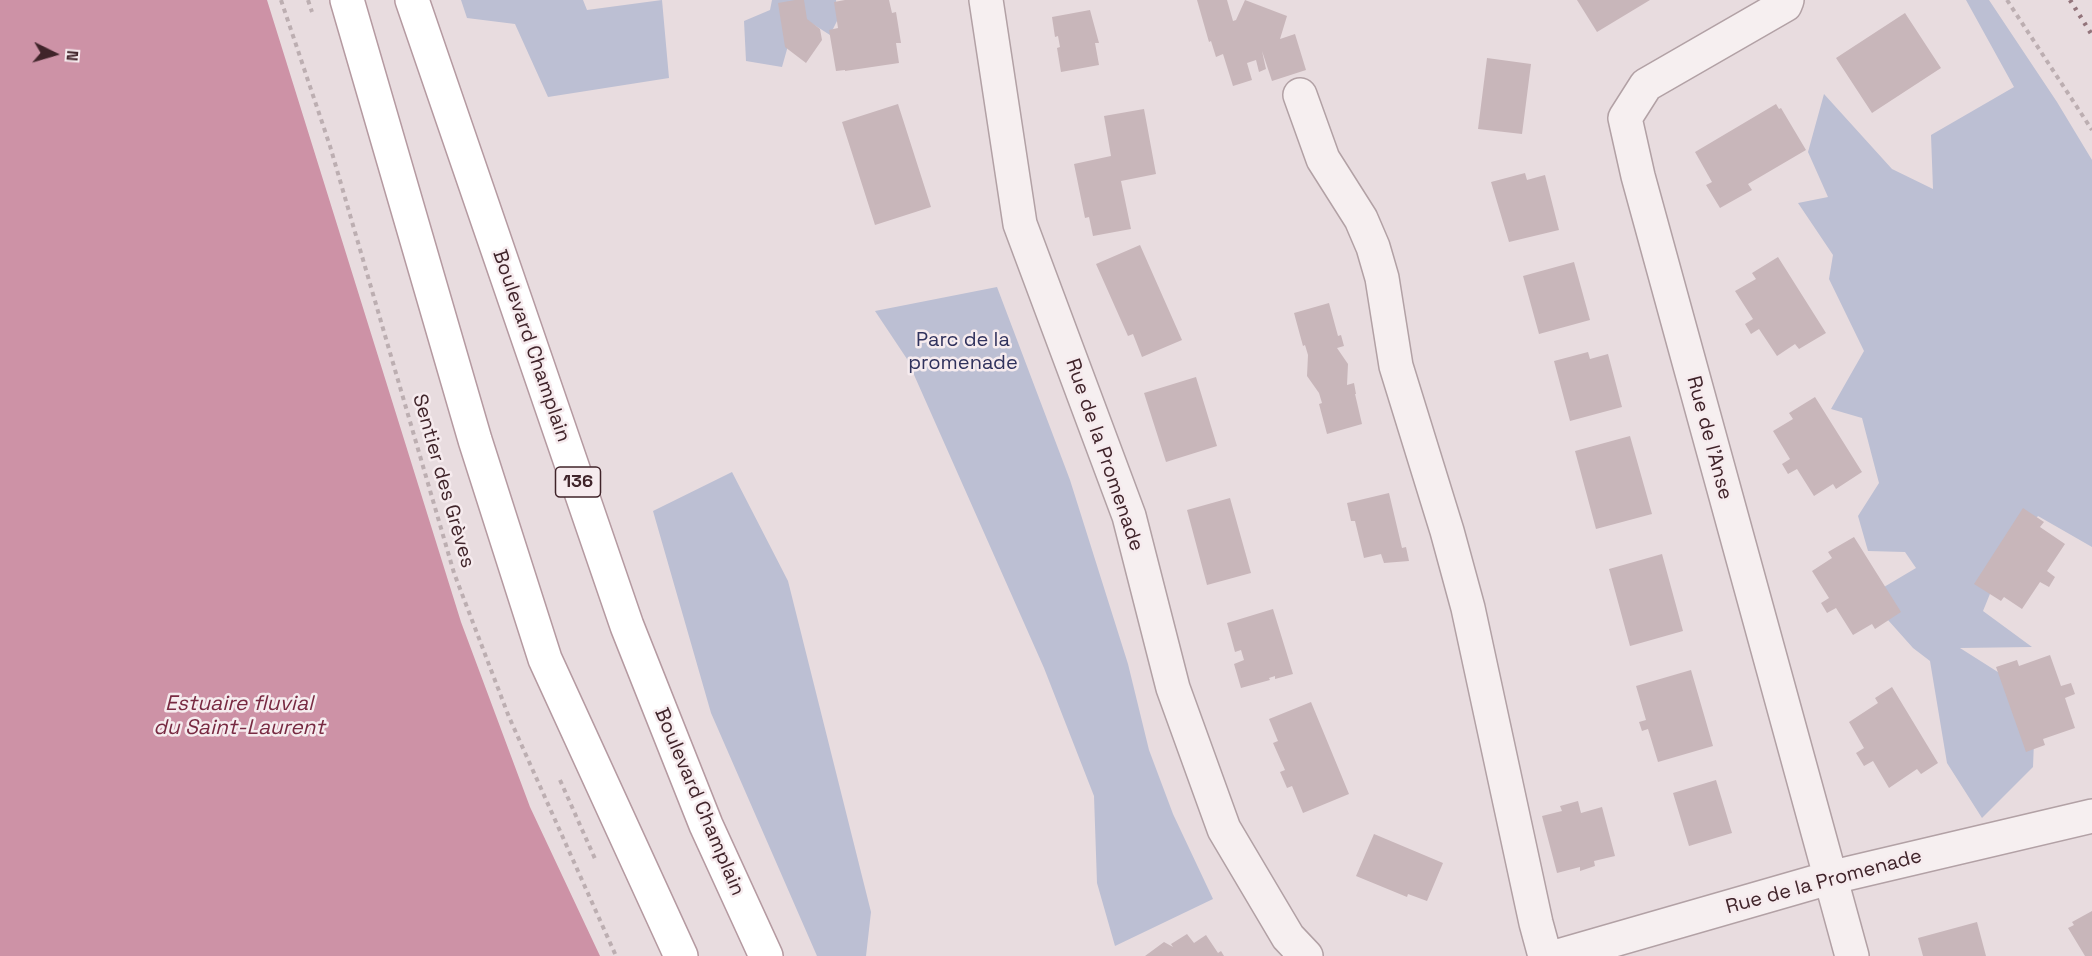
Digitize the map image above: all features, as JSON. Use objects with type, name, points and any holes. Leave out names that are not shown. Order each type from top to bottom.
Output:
[{"type":"main road","points":[[347,0],[475,440],[545,659],[681,956]]},
{"type":"main road","name":"Boulevard Champlain","points":[[412,0],[627,626],[706,825],[765,956]]},
{"type":"street","name":"Rue de la Promenade","points":[[986,0],[1020,224],[1129,516],[1173,688],[1224,829],[1288,937],[1306,956]]},
{"type":"street","name":"Rue de l'Anse","points":[[1787,0],[1785,5],[1646,85],[1625,118],[1638,176],[1852,956]]},
{"type":"street","points":[[1300,95],[1323,159],[1361,219],[1373,246],[1382,278],[1396,366],[1444,520],[1468,608],[1545,956]]},
{"type":"street","name":"Rue de la Promenade","points":[[1558,956],[1829,878],[2092,816]]},
{"type":"path","name":"Sentier des Grèves","points":[[280,0],[330,146],[454,573],[509,717],[616,956]]},
{"type":"path","points":[[2007,0],[2092,130]]},
{"type":"green space","points":[[461,0],[583,0],[587,10],[662,0],[669,78],[548,97],[515,24],[467,18]]},
{"type":"green space","points":[[772,0],[836,0],[838,19],[830,35],[797,14],[782,67],[746,61],[744,21],[770,10]]},
{"type":"green space","points":[[1966,0],[1989,0],[2057,102],[2092,160],[2092,547],[2038,516],[2007,552],[1983,611],[2032,647],[1960,648],[2001,674],[2035,715],[2033,767],[1982,818],[1947,763],[1930,661],[1913,648],[1888,620],[1884,587],[1916,568],[1905,552],[1868,551],[1858,516],[1879,483],[1862,418],[1831,409],[1864,351],[1829,279],[1833,255],[1798,203],[1828,197],[1808,152],[1824,94],[1892,169],[1933,189],[1931,135],[2014,87]]},
{"type":"green space","name":"Parc de la promenade","points":[[997,287],[1070,480],[1128,664],[1149,750],[1173,814],[1213,899],[1115,946],[1097,883],[1094,796],[1044,668],[907,359],[875,311]]},
{"type":"green space","points":[[732,472],[788,581],[871,912],[866,956],[817,956],[711,713],[653,511]]},
{"type":"water","name":"Estuaire fluvial du Saint-Laurent","points":[[0,0],[267,0],[461,622],[530,807],[600,956],[0,956]]},
{"type":"building","points":[[804,0],[807,19],[820,29],[822,40],[806,63],[785,47],[778,3]]},
{"type":"building","points":[[889,0],[892,13],[896,12],[901,43],[896,43],[899,63],[836,71],[829,30],[838,28],[834,2]]},
{"type":"building","points":[[1197,0],[1227,0],[1233,21],[1236,20],[1245,0],[1287,16],[1280,39],[1295,34],[1306,70],[1272,81],[1262,51],[1266,69],[1259,72],[1256,60],[1247,63],[1252,80],[1233,86],[1223,54],[1216,57],[1211,41],[1209,42]]},
{"type":"building","points":[[1577,0],[1650,0],[1597,32]]},
{"type":"building","points":[[1090,10],[1099,43],[1095,43],[1099,65],[1061,72],[1057,48],[1060,47],[1058,36],[1055,37],[1052,17]]},
{"type":"building","points":[[1905,13],[1941,68],[1872,113],[1836,58]]},
{"type":"building","points":[[1487,58],[1531,64],[1522,134],[1478,129]]},
{"type":"building","points":[[898,104],[931,207],[875,225],[842,122]]},
{"type":"building","points":[[1776,104],[1779,109],[1781,108],[1806,150],[1748,184],[1752,190],[1720,208],[1706,185],[1712,182],[1695,152]]},
{"type":"building","points":[[1144,109],[1156,174],[1121,181],[1131,229],[1093,236],[1089,217],[1085,218],[1074,164],[1111,156],[1104,116]]},
{"type":"building","points":[[1525,173],[1527,180],[1545,175],[1559,230],[1509,242],[1491,182]]},
{"type":"building","points":[[1140,245],[1182,340],[1142,357],[1133,334],[1128,336],[1096,264]]},
{"type":"building","points":[[1778,257],[1826,333],[1799,349],[1795,344],[1777,356],[1759,329],[1751,334],[1745,324],[1753,319],[1735,291],[1756,279],[1752,273]]},
{"type":"building","points":[[1574,262],[1590,320],[1539,334],[1523,276]]},
{"type":"building","points":[[1329,303],[1338,336],[1341,335],[1344,346],[1337,348],[1348,364],[1347,385],[1354,383],[1362,424],[1327,434],[1319,404],[1322,403],[1319,393],[1307,376],[1308,355],[1305,345],[1303,346],[1294,313]]},
{"type":"building","points":[[1588,352],[1590,359],[1608,354],[1622,407],[1570,421],[1554,361]]},
{"type":"building","points":[[1196,377],[1217,446],[1166,462],[1144,393]]},
{"type":"building","points":[[1815,397],[1862,472],[1836,489],[1833,484],[1814,496],[1797,469],[1788,474],[1782,464],[1790,459],[1773,431],[1793,419],[1789,413]]},
{"type":"building","points":[[1630,436],[1652,514],[1596,529],[1575,451]]},
{"type":"building","points":[[1389,493],[1402,548],[1406,547],[1409,561],[1384,563],[1381,554],[1364,558],[1355,521],[1351,521],[1347,503]]},
{"type":"building","points":[[1230,498],[1251,573],[1207,585],[1187,510]]},
{"type":"building","points":[[2023,508],[2044,522],[2040,527],[2065,544],[2047,571],[2055,577],[2049,587],[2040,582],[2022,609],[2004,597],[2001,601],[1974,584]]},
{"type":"building","points":[[1854,537],[1901,612],[1875,629],[1872,624],[1853,635],[1836,608],[1827,613],[1821,603],[1829,598],[1812,571],[1832,558],[1828,552]]},
{"type":"building","points":[[1662,554],[1683,631],[1630,646],[1609,569]]},
{"type":"building","points":[[1273,609],[1293,674],[1275,679],[1275,676],[1269,678],[1270,680],[1241,688],[1234,664],[1244,660],[1241,650],[1235,652],[1227,623]]},
{"type":"building","points":[[2050,655],[2061,686],[2071,683],[2075,694],[2065,698],[2075,728],[2043,739],[2045,745],[2026,752],[1996,667],[2017,660],[2019,666]]},
{"type":"building","points":[[1691,670],[1713,746],[1658,762],[1648,729],[1642,731],[1639,722],[1646,720],[1636,686]]},
{"type":"building","points":[[1892,687],[1938,763],[1921,774],[1917,769],[1889,788],[1873,761],[1864,766],[1856,753],[1864,748],[1849,722],[1878,703],[1875,698]]},
{"type":"building","points":[[1311,702],[1349,794],[1303,813],[1292,786],[1287,788],[1280,772],[1285,770],[1273,743],[1278,741],[1269,719]]},
{"type":"building","points":[[1716,780],[1732,833],[1689,846],[1673,793]]},
{"type":"building","points":[[1578,801],[1581,813],[1602,807],[1615,856],[1594,861],[1595,866],[1580,871],[1580,867],[1557,873],[1542,816],[1562,811],[1560,806]]},
{"type":"building","points":[[1374,834],[1443,863],[1427,901],[1408,894],[1407,897],[1356,876]]},
{"type":"building","points":[[2092,911],[2092,956],[2085,956],[2068,928],[2074,925],[2072,922]]},
{"type":"building","points":[[1977,922],[1986,956],[1923,956],[1918,938]]},
{"type":"building","points":[[1187,934],[1194,943],[1206,935],[1218,953],[1221,951],[1224,956],[1145,956],[1164,942],[1173,947],[1171,944]]},
{"type":"railway","points":[[2070,0],[2092,35]]}]
